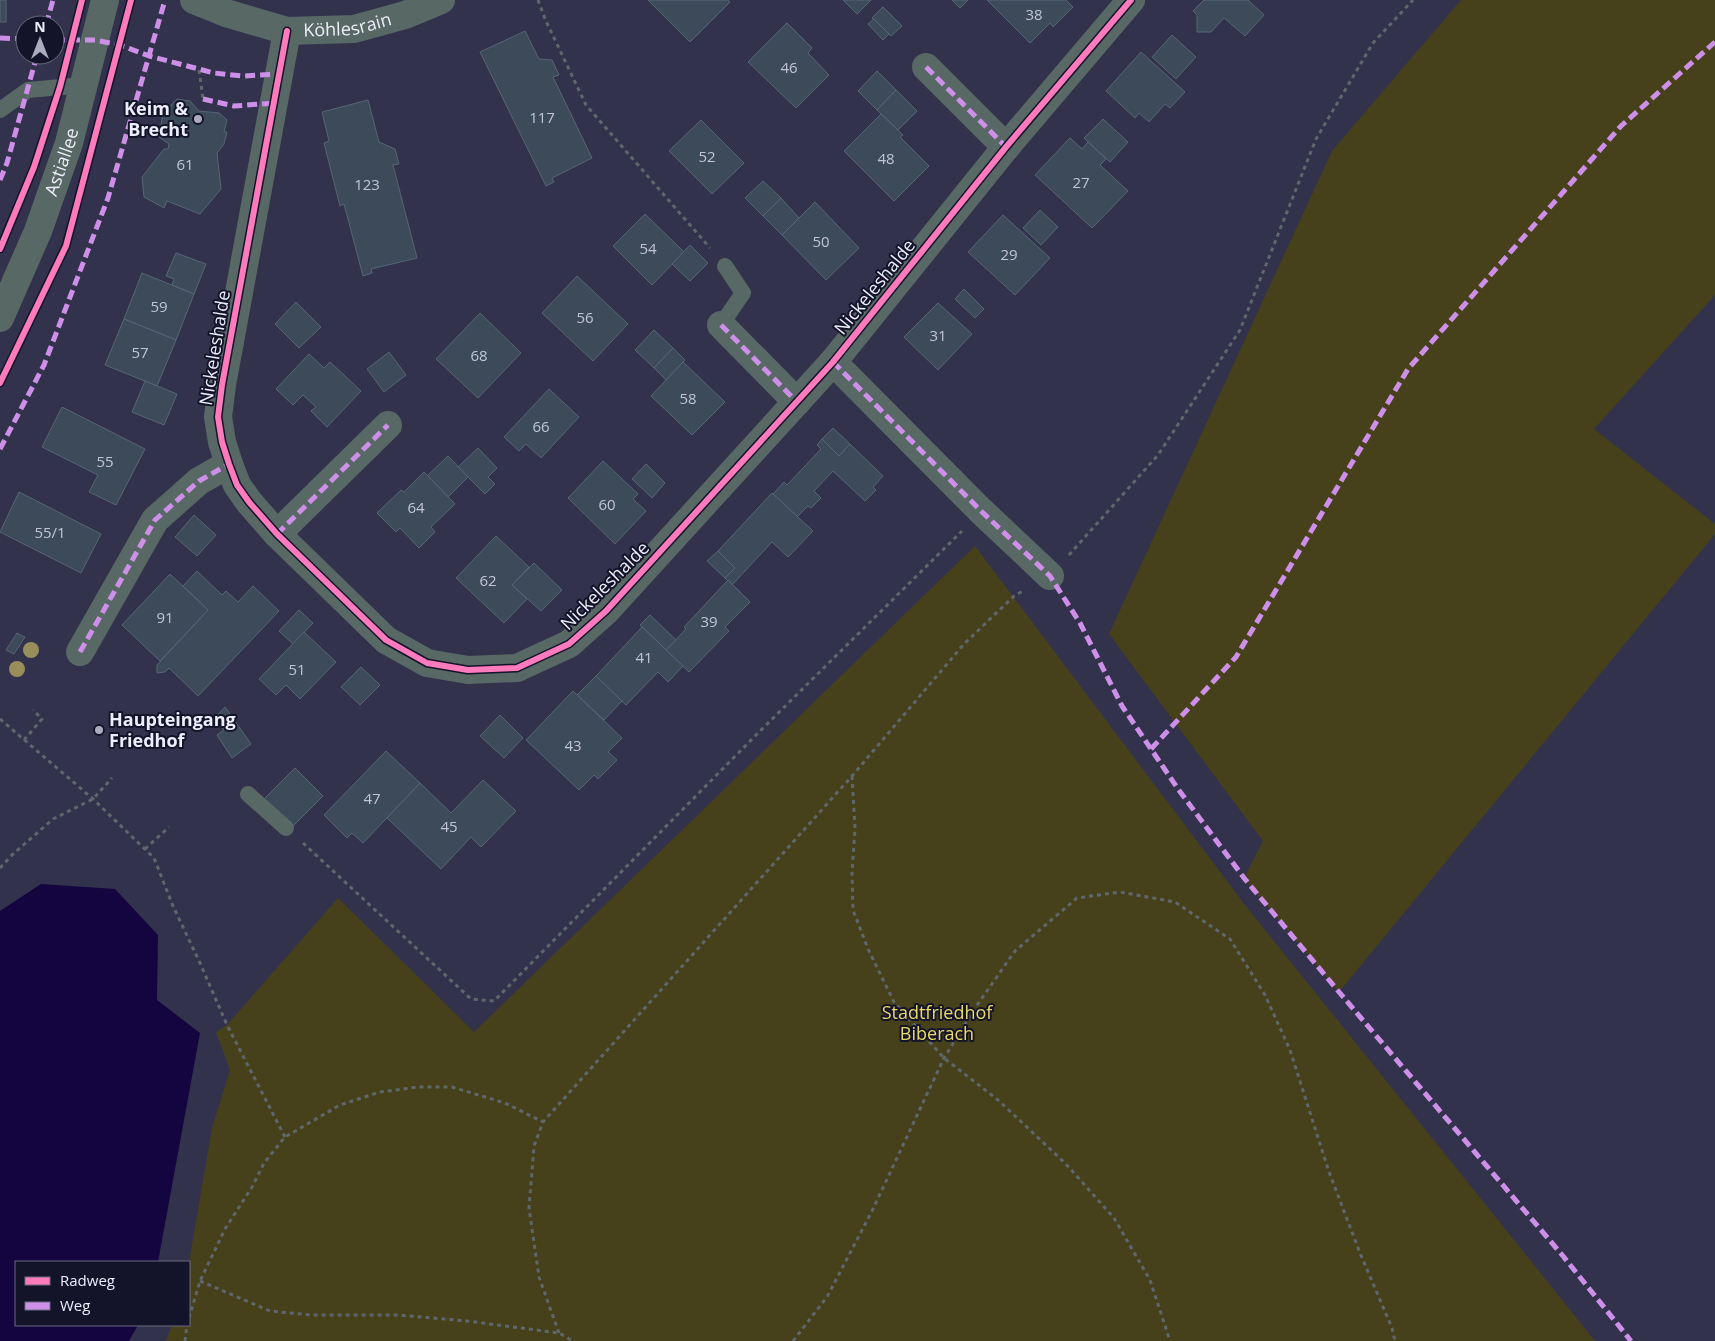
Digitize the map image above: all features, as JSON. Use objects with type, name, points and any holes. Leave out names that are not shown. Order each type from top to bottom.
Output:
[{"type":"street","name":"Astiallee","points":[[0,318],[38,231],[66,152],[105,0]]},
{"type":"street","name":"Köhlesrain","points":[[194,0],[226,14],[287,31],[354,29],[405,15],[441,0]]},
{"type":"street","name":"Nickeleshalde","points":[[287,31],[222,385],[218,417],[228,464],[237,485],[248,502],[277,534],[386,640],[427,663],[468,670],[517,668],[569,644],[606,611],[833,362],[1006,147],[1131,0]]},
{"type":"street","points":[[926,67],[1006,147]]},
{"type":"street","points":[[721,325],[797,402]]},
{"type":"street","points":[[833,362],[981,511],[1050,576]]},
{"type":"street","points":[[277,534],[388,425]]},
{"type":"street","points":[[80,652],[155,520],[199,481],[228,464]]},
{"type":"lane","points":[[0,110],[28,90],[84,85]]},
{"type":"lane","points":[[721,325],[743,293],[725,266]]},
{"type":"lane","points":[[248,794],[286,828]]},
{"type":"path","points":[[538,0],[586,106],[725,266]]},
{"type":"path","points":[[559,1333],[539,1277],[529,1208],[534,1146],[543,1122],[852,776],[964,644],[1014,596],[1050,576],[1158,455],[1240,330],[1316,139],[1374,43],[1413,0]]},
{"type":"path","points":[[199,70],[204,99]]},
{"type":"path","points":[[286,828],[471,999],[494,1002],[757,734],[981,511]]},
{"type":"path","points":[[24,740],[42,719],[33,710]]},
{"type":"path","points":[[0,719],[93,799],[154,858],[173,906],[227,1025],[285,1137]]},
{"type":"path","points":[[852,776],[855,828],[852,874],[853,910],[868,949],[894,1002],[944,1058],[998,1100],[1065,1163],[1114,1218],[1150,1280],[1170,1341]]},
{"type":"path","points":[[0,868],[53,819],[93,799],[112,778]]},
{"type":"path","points":[[145,849],[169,827]]},
{"type":"path","points":[[793,1341],[827,1297],[872,1211],[944,1058],[1014,951],[1077,898],[1120,892],[1175,902],[1230,939],[1266,995],[1290,1050],[1329,1172],[1360,1253],[1392,1328],[1395,1341]]},
{"type":"path","points":[[190,1315],[200,1281],[225,1229],[252,1187],[264,1163],[285,1137],[340,1105],[380,1092],[418,1087],[452,1087],[504,1102],[543,1122]]},
{"type":"path","points":[[200,1281],[270,1311],[311,1315],[398,1315],[467,1321],[559,1333],[573,1341]]},
{"type":"path","points":[[185,1341],[187,1326]]},
{"type":"green space","points":[[1461,0],[1715,0],[1715,295],[1594,429],[1715,524],[1715,534],[1339,992],[1244,878],[1263,841],[1109,634],[1332,151]]},
{"type":"green space","name":"Stadtfriedhof Biberach","points":[[975,546],[1245,905],[1595,1341],[166,1341],[172,1326],[190,1326],[189,1261],[212,1128],[230,1070],[216,1032],[227,1025],[338,898],[474,1032]]},
{"type":"shaded area","points":[[41,884],[115,889],[158,935],[157,1000],[200,1033],[158,1261],[15,1261],[15,1326],[137,1326],[129,1341],[0,1341],[0,911]]},
{"type":"building","points":[[0,0],[6,0],[6,22],[0,22]]},
{"type":"building","points":[[648,0],[728,0],[730,2],[690,42]]},
{"type":"building","points":[[843,0],[871,0],[857,14]]},
{"type":"building","points":[[952,0],[968,0],[960,8]]},
{"type":"building","points":[[987,0],[1066,0],[1073,7],[1053,27],[1050,23],[1030,43]]},
{"type":"building","points":[[1204,0],[1248,0],[1264,15],[1245,36],[1224,18],[1211,32],[1197,32],[1197,15],[1193,11]]},
{"type":"building","points":[[883,7],[902,26],[891,36],[872,18]]},
{"type":"building","points":[[874,19],[889,34],[883,40],[868,24]]},
{"type":"building","points":[[787,23],[812,48],[808,53],[829,75],[796,108],[748,62]]},
{"type":"building","points":[[525,31],[539,59],[552,60],[559,75],[553,77],[592,158],[552,178],[554,182],[546,186],[480,52]]},
{"type":"building","points":[[1172,35],[1196,57],[1176,79],[1152,57]]},
{"type":"building","points":[[1141,52],[1185,92],[1170,108],[1165,104],[1149,122],[1139,113],[1135,118],[1106,91]]},
{"type":"building","points":[[877,71],[896,90],[877,110],[858,91]]},
{"type":"building","points":[[896,90],[917,111],[898,130],[877,110]]},
{"type":"building","points":[[177,99],[190,101],[199,111],[219,113],[227,120],[224,144],[217,153],[221,189],[200,214],[167,201],[164,208],[144,197],[142,177],[164,149],[168,149],[169,144],[159,137],[163,113]]},
{"type":"building","points":[[368,100],[379,142],[395,149],[399,164],[393,165],[417,258],[371,269],[372,273],[363,276],[344,204],[340,206],[324,143],[329,141],[322,112]]},
{"type":"building","points":[[881,114],[903,135],[900,137],[929,166],[894,201],[844,151]]},
{"type":"building","points":[[1103,119],[1128,142],[1110,162],[1084,138]]},
{"type":"building","points":[[701,120],[744,163],[712,194],[669,151]]},
{"type":"building","points":[[1070,138],[1082,149],[1088,142],[1106,159],[1100,165],[1128,191],[1092,228],[1035,175]]},
{"type":"building","points":[[763,181],[781,198],[763,216],[745,198]]},
{"type":"building","points":[[781,198],[799,218],[782,235],[763,216]]},
{"type":"building","points":[[815,202],[859,248],[826,280],[782,235]]},
{"type":"building","points":[[1040,210],[1058,227],[1041,245],[1023,228]]},
{"type":"building","points":[[645,214],[684,252],[652,285],[613,246]]},
{"type":"building","points":[[1003,215],[1050,258],[1015,295],[968,252]]},
{"type":"building","points":[[690,245],[708,263],[690,281],[672,264]]},
{"type":"building","points":[[176,253],[206,264],[194,294],[172,285],[174,279],[166,276]]},
{"type":"building","points":[[142,273],[194,294],[176,340],[124,319]]},
{"type":"building","points":[[577,276],[628,324],[593,361],[542,313]]},
{"type":"building","points":[[964,289],[984,309],[975,318],[955,299]]},
{"type":"building","points":[[296,302],[321,327],[299,348],[275,324]]},
{"type":"building","points":[[938,303],[972,334],[938,370],[904,337]]},
{"type":"building","points":[[480,313],[521,353],[478,398],[436,359]]},
{"type":"building","points":[[124,319],[176,340],[157,386],[105,365]]},
{"type":"building","points":[[654,330],[673,348],[654,368],[635,350]]},
{"type":"building","points":[[673,348],[685,360],[666,380],[654,368]]},
{"type":"building","points":[[389,352],[406,375],[384,392],[367,369]]},
{"type":"building","points":[[309,354],[324,368],[330,362],[361,391],[327,427],[311,411],[316,407],[303,395],[293,405],[276,389]]},
{"type":"building","points":[[683,362],[725,402],[692,435],[651,396]]},
{"type":"building","points":[[145,381],[177,394],[164,425],[132,412]]},
{"type":"building","points":[[549,389],[579,417],[541,458],[526,444],[519,451],[504,437]]},
{"type":"building","points":[[62,407],[145,449],[116,505],[89,492],[98,475],[42,447]]},
{"type":"building","points":[[833,428],[850,444],[839,456],[822,439]]},
{"type":"building","points":[[822,439],[839,456],[850,444],[883,476],[873,487],[876,490],[865,501],[833,471],[814,491],[821,498],[811,508],[808,506],[797,517],[773,494],[784,482],[787,485],[821,449],[817,445]]},
{"type":"building","points":[[478,448],[497,468],[488,477],[495,484],[485,494],[458,467]]},
{"type":"building","points":[[448,456],[468,477],[448,497],[427,476]]},
{"type":"building","points":[[603,461],[638,494],[633,499],[646,511],[615,544],[568,498]]},
{"type":"building","points":[[646,464],[665,483],[652,498],[632,479]]},
{"type":"building","points":[[424,472],[455,504],[431,527],[435,532],[419,548],[400,528],[396,532],[377,513],[401,490],[404,492]]},
{"type":"building","points":[[19,492],[101,534],[81,573],[0,532]]},
{"type":"building","points":[[772,493],[813,531],[788,557],[772,542],[732,585],[725,578],[735,568],[718,551]]},
{"type":"building","points":[[194,515],[216,535],[197,556],[175,537]]},
{"type":"building","points":[[496,536],[529,567],[512,585],[527,599],[504,623],[456,578]]},
{"type":"building","points":[[718,551],[735,568],[725,578],[707,561]]},
{"type":"building","points":[[534,563],[562,590],[541,611],[512,585]]},
{"type":"building","points":[[197,571],[222,595],[226,591],[238,602],[253,586],[279,611],[198,696],[169,668],[165,672],[157,673],[157,665],[208,610],[183,586]]},
{"type":"building","points":[[170,574],[208,610],[160,661],[122,625]]},
{"type":"building","points":[[728,580],[750,602],[725,627],[729,631],[689,672],[666,650],[686,629],[684,627]]},
{"type":"building","points":[[299,610],[313,623],[293,644],[279,631]]},
{"type":"building","points":[[650,615],[676,640],[666,650],[640,625]]},
{"type":"building","points":[[642,627],[683,666],[668,682],[658,672],[626,705],[596,676]]},
{"type":"building","points":[[304,632],[336,662],[300,699],[286,685],[276,695],[259,679]]},
{"type":"building","points":[[17,633],[25,637],[14,654],[6,650]]},
{"type":"building","points":[[361,667],[380,685],[360,705],[341,687]]},
{"type":"building","points":[[596,676],[622,701],[604,720],[577,695]]},
{"type":"building","points":[[573,691],[622,738],[608,752],[617,760],[598,779],[594,775],[579,790],[526,740]]},
{"type":"building","points":[[225,707],[251,744],[232,758],[217,735],[224,730],[214,719]]},
{"type":"building","points":[[500,715],[523,738],[504,758],[480,736]]},
{"type":"building","points":[[386,751],[420,783],[363,843],[352,833],[347,838],[324,815]]},
{"type":"building","points":[[295,768],[323,796],[292,827],[264,799]]},
{"type":"building","points":[[483,780],[516,811],[481,847],[471,837],[441,869],[387,818],[420,783],[451,813]]},
{"type":"marked path","points":[[49,15],[53,0]]},
{"type":"marked path","points":[[0,449],[44,365],[108,198],[165,0]]},
{"type":"marked path","points":[[0,38],[15,39]]},
{"type":"marked path","points":[[65,40],[95,40],[120,45],[149,56],[214,73],[243,76],[279,74]]},
{"type":"marked path","points":[[1151,749],[1236,657],[1408,369],[1621,126],[1715,42]]},
{"type":"marked path","points":[[0,180],[7,163],[34,65]]},
{"type":"marked path","points":[[926,67],[1006,147]]},
{"type":"marked path","points":[[203,99],[234,106],[274,103]]},
{"type":"marked path","points":[[721,325],[797,402]]},
{"type":"marked path","points":[[833,362],[981,511],[1050,576],[1080,623],[1122,706],[1178,789],[1244,878],[1563,1256],[1631,1341]]},
{"type":"marked path","points":[[277,534],[388,425]]},
{"type":"marked path","points":[[80,652],[155,520],[199,481],[229,464]]},
{"type":"cycle path","points":[[0,249],[34,167],[60,87],[82,0]]},
{"type":"cycle path","points":[[0,383],[66,246],[131,0]]},
{"type":"cycle path","points":[[287,31],[222,385],[218,417],[222,442],[237,485],[249,502],[277,534],[386,640],[427,663],[468,670],[517,668],[569,644],[606,611],[833,362],[1006,147],[1131,0]]},
{"type":"place","name":"Keim & Brecht","points":[[198,119]]},
{"type":"place","name":"Haupteingang Friedhof","points":[[99,730]]}]
